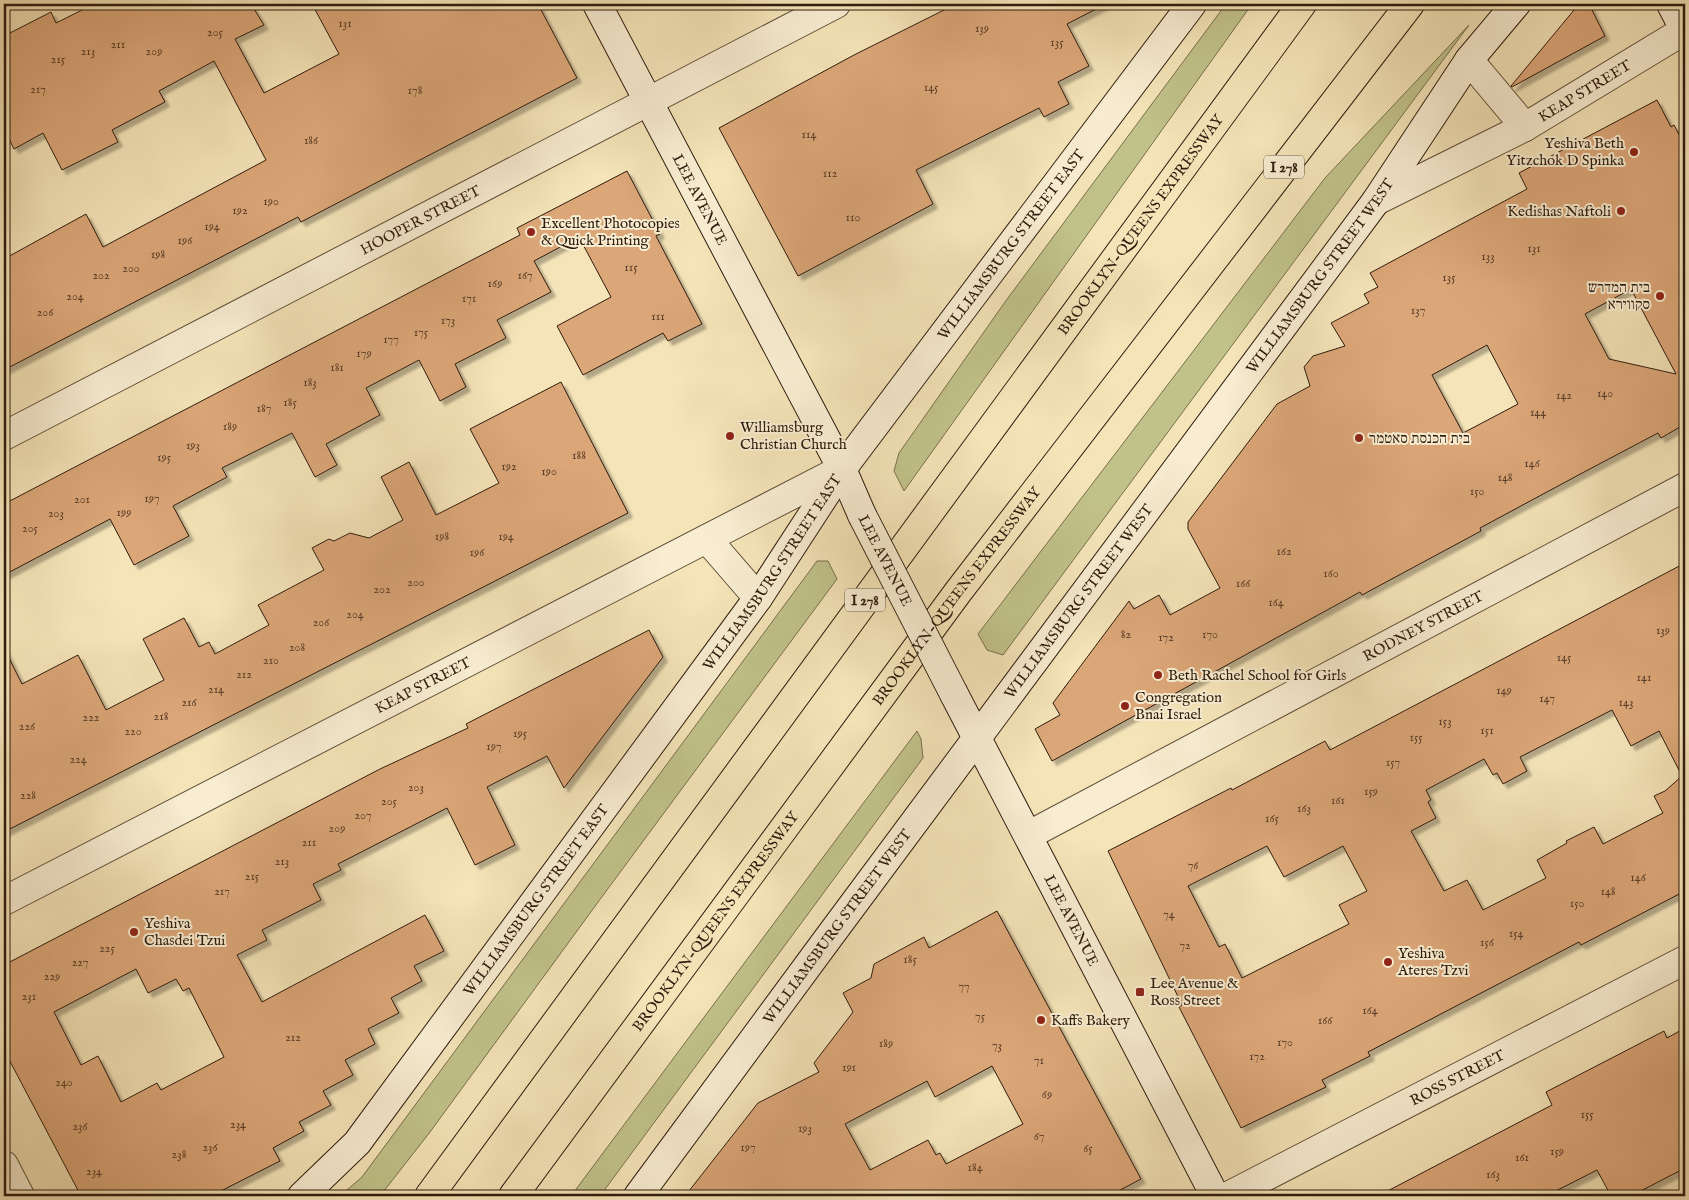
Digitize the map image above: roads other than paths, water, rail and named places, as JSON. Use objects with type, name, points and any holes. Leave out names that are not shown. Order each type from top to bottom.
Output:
[{"type":"highway","name":"BROOKLYN-QUEENS EXPRESSWAY","points":[[429,1196],[1302,4]]},
{"type":"highway","name":"BROOKLYN-QUEENS EXPRESSWAY","points":[[513,1196],[958,592],[1410,4]]},
{"type":"main road","name":"LEE AVENUE","points":[[597,4],[842,470],[862,515],[1215,1196]]},
{"type":"main road","name":"HOOPER STREET","points":[[4,436],[836,4]]},
{"type":"main road","name":"WILLIAMSBURG STREET EAST","points":[[302,1196],[357,1143],[758,598],[842,470],[1192,4]]},
{"type":"main road","name":"WILLIAMSBURG STREET WEST","points":[[638,1196],[1376,201],[1469,60],[1516,4]]},
{"type":"main road","points":[[1671,4],[1685,30]]},
{"type":"main road","name":"KEAP STREET","points":[[1376,201],[1524,127],[1685,30]]},
{"type":"main road","points":[[1469,60],[1524,127]]},
{"type":"main road","name":"KEAP STREET","points":[[4,901],[842,470]]},
{"type":"main road","name":"RODNEY STREET","points":[[1029,835],[1685,486]]},
{"type":"main road","points":[[707,540],[758,598]]},
{"type":"main road","name":"ROSS STREET","points":[[1228,1196],[1685,960]]},
{"type":"main road","points":[[4,1165],[20,1196]]},
{"type":"place","name":"Yeshiva Beth Yitzchok D Spinka","points":[[1634,152]]},
{"type":"place","name":"Kedishas Naftoli","points":[[1621,211]]},
{"type":"place","name":"Excellent Photocopies & Quick Printing","points":[[531,232]]},
{"type":"place","name":"בית המדרש סקווירא","points":[[1660,296]]},
{"type":"place","name":"Williamsburg Christian Church","points":[[730,436]]},
{"type":"place","name":"בית הכנסת סאטמר","points":[[1359,438]]},
{"type":"place","name":"Beth Rachel School for Girls","points":[[1158,675]]},
{"type":"place","name":"Congregation Bnai Israel","points":[[1125,706]]},
{"type":"place","name":"Yeshiva Chasdei Tzui","points":[[134,932]]},
{"type":"place","name":"Yeshiva Ateres Tzvi","points":[[1388,962]]},
{"type":"place","name":"Lee Avenue & Ross Street","points":[[1140,992]]},
{"type":"place","name":"Kaffs Bakery","points":[[1041,1020]]}]
